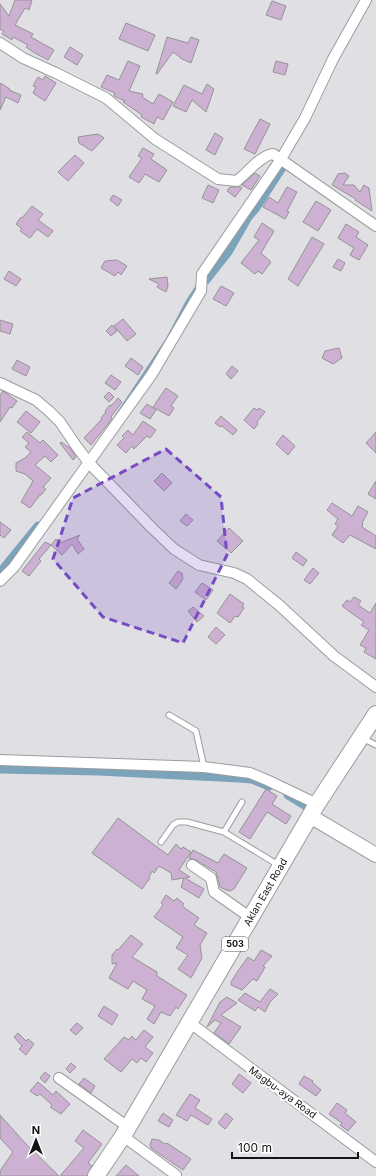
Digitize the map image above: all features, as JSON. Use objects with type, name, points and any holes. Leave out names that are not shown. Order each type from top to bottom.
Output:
[{"type":"main road","name":"Aklan East Road","points":[[96,1176],[125,1131],[314,810],[376,714]]},
{"type":"street","points":[[0,581],[14,567],[152,374],[202,291],[202,274],[281,159],[305,118],[333,59],[366,0]]},
{"type":"street","points":[[0,44],[22,58],[106,98],[156,139],[218,179],[236,181],[246,174],[264,155],[272,154],[376,226]]},
{"type":"street","points":[[0,383],[36,400],[49,411],[60,422],[89,463],[174,549],[199,565],[234,573],[247,579],[279,605],[334,656],[376,687]]},
{"type":"street","points":[[0,760],[204,767],[250,773],[258,776],[314,810],[376,855]]},
{"type":"street","points":[[192,865],[211,878],[214,892],[250,918]]},
{"type":"street","name":"Magbu-aya Road","points":[[189,1022],[376,1162]]},
{"type":"street","points":[[59,1078],[125,1131],[176,1175]]},
{"type":"lane","points":[[169,715],[196,731],[204,767]]},
{"type":"lane","points":[[361,738],[376,745]]},
{"type":"lane","points":[[224,832],[242,802]]},
{"type":"lane","points":[[161,842],[173,825],[178,822],[187,822],[224,832],[281,866]]},
{"type":"highlighted area","points":[[166,449],[221,497],[227,555],[183,643],[103,617],[53,559],[73,498]]},
{"type":"building","points":[[15,0],[32,0],[29,10],[25,8],[15,25],[33,34],[31,37],[54,50],[48,60],[26,47],[28,45],[13,37],[12,40],[2,34],[4,31],[0,29],[0,4],[9,16]]},
{"type":"building","points":[[272,1],[286,6],[281,20],[266,15]]},
{"type":"building","points":[[126,23],[155,35],[148,51],[119,39]]},
{"type":"building","points":[[167,37],[188,43],[191,37],[199,40],[191,63],[180,58],[173,52],[156,74]]},
{"type":"building","points":[[70,47],[83,55],[77,65],[64,57]]},
{"type":"building","points":[[128,61],[140,66],[129,91],[143,94],[142,97],[153,104],[159,94],[173,102],[163,120],[157,117],[154,124],[141,117],[142,115],[123,102],[125,101],[114,96],[115,93],[101,87],[107,75],[119,80]]},
{"type":"building","points":[[276,61],[288,64],[285,75],[273,72]]},
{"type":"building","points":[[45,76],[56,83],[45,101],[33,93],[36,87],[33,86],[38,77],[43,80]]},
{"type":"building","points":[[0,83],[10,89],[9,90],[21,95],[18,103],[6,97],[0,110]]},
{"type":"building","points":[[207,84],[214,89],[206,112],[192,100],[186,112],[173,106],[184,85],[202,94]]},
{"type":"building","points":[[260,119],[270,124],[255,154],[244,149]]},
{"type":"building","points":[[215,133],[223,138],[215,155],[206,150]]},
{"type":"building","points":[[98,134],[104,138],[92,151],[79,143],[78,137]]},
{"type":"building","points":[[143,148],[154,154],[151,159],[167,170],[159,182],[145,174],[139,183],[129,177],[142,158],[138,156]]},
{"type":"building","points":[[75,155],[84,163],[68,181],[58,172]]},
{"type":"building","points":[[255,173],[260,176],[251,190],[242,185]]},
{"type":"building","points":[[345,173],[349,176],[343,185],[354,185],[360,192],[364,185],[369,188],[372,211],[355,200],[356,199],[332,185],[338,174]]},
{"type":"building","points":[[208,185],[219,190],[213,203],[202,198]]},
{"type":"building","points":[[230,187],[242,188],[235,197],[227,191]]},
{"type":"building","points":[[287,187],[297,192],[287,211],[289,212],[285,219],[263,207],[269,197],[278,203]]},
{"type":"building","points":[[113,195],[122,200],[118,206],[110,200]]},
{"type":"building","points":[[316,201],[331,210],[318,231],[303,222]]},
{"type":"building","points":[[32,206],[43,214],[38,220],[53,231],[48,237],[37,229],[30,238],[20,231],[22,229],[16,224]]},
{"type":"building","points":[[262,223],[274,231],[261,253],[271,262],[262,274],[258,271],[255,274],[241,263],[259,240],[254,237]]},
{"type":"building","points":[[346,224],[359,232],[356,237],[368,245],[359,260],[350,255],[354,248],[338,238]]},
{"type":"building","points":[[312,237],[324,244],[298,286],[288,279]]},
{"type":"building","points":[[338,259],[345,263],[341,271],[333,267]]},
{"type":"building","points":[[117,260],[127,266],[121,275],[118,272],[115,276],[101,268],[105,261]]},
{"type":"building","points":[[9,271],[21,279],[16,286],[4,279]]},
{"type":"building","points":[[167,277],[168,286],[166,292],[157,287],[159,284],[149,279]]},
{"type":"building","points":[[221,286],[234,293],[226,306],[213,299]]},
{"type":"building","points":[[123,319],[136,334],[127,341],[114,326]]},
{"type":"building","points":[[0,320],[13,324],[10,334],[0,331]]},
{"type":"building","points":[[112,325],[117,331],[111,336],[106,331]]},
{"type":"building","points":[[339,348],[342,358],[333,364],[322,358],[325,351]]},
{"type":"building","points":[[131,358],[143,367],[138,375],[125,366]]},
{"type":"building","points":[[17,360],[30,367],[26,376],[12,369]]},
{"type":"building","points":[[232,366],[238,371],[231,379],[226,374]]},
{"type":"building","points":[[111,375],[121,382],[115,390],[105,383]]},
{"type":"building","points":[[166,388],[178,396],[171,406],[174,408],[169,416],[153,407]]},
{"type":"building","points":[[3,391],[17,401],[12,408],[10,407],[0,422],[0,395]]},
{"type":"building","points":[[109,392],[114,397],[109,402],[104,397]]},
{"type":"building","points":[[118,398],[122,402],[111,417],[112,418],[108,424],[91,445],[84,438],[102,419],[101,418],[106,412],[105,411],[110,405],[111,406]]},
{"type":"building","points":[[147,404],[156,410],[150,419],[140,413]]},
{"type":"building","points":[[254,408],[257,410],[259,408],[265,412],[257,422],[258,424],[254,429],[244,420]]},
{"type":"building","points":[[26,411],[40,422],[31,433],[17,422]]},
{"type":"building","points":[[221,416],[237,430],[233,435],[222,426],[220,427],[215,423]]},
{"type":"building","points":[[143,421],[156,430],[150,438],[147,436],[134,449],[132,446],[126,453],[117,445],[124,438],[122,436],[128,430],[133,435]]},
{"type":"building","points":[[27,432],[40,443],[43,440],[58,455],[51,462],[45,456],[35,465],[51,478],[43,487],[46,489],[30,508],[21,502],[33,481],[25,474],[16,471],[16,463],[25,458],[31,452],[25,447],[29,443],[22,437]]},
{"type":"building","points":[[376,432],[376,453],[366,443]]},
{"type":"building","points":[[283,435],[295,446],[288,455],[276,444]]},
{"type":"building","points":[[61,442],[70,448],[76,457],[73,460],[60,443]]},
{"type":"building","points":[[162,473],[172,483],[164,491],[154,481]]},
{"type":"building","points":[[376,481],[376,499],[368,494]]},
{"type":"building","points":[[332,503],[352,516],[358,506],[368,512],[362,523],[362,527],[376,536],[376,549],[350,535],[343,543],[332,535],[338,526],[335,524],[338,519],[327,510]]},
{"type":"building","points":[[186,514],[193,520],[187,526],[180,521]]},
{"type":"building","points":[[0,522],[11,530],[4,538],[0,535]]},
{"type":"building","points":[[229,528],[243,541],[231,553],[217,541]]},
{"type":"building","points":[[80,535],[77,539],[84,549],[78,554],[72,544],[62,555],[51,545],[56,539],[60,543]]},
{"type":"building","points":[[45,542],[51,545],[39,559],[41,561],[29,576],[22,571]]},
{"type":"building","points":[[296,552],[307,560],[303,566],[292,558]]},
{"type":"building","points":[[313,568],[319,573],[310,584],[304,580]]},
{"type":"building","points":[[178,571],[182,573],[183,579],[176,589],[169,583]]},
{"type":"building","points":[[202,583],[213,590],[206,600],[195,592]]},
{"type":"building","points":[[230,594],[244,604],[242,607],[244,608],[238,617],[235,616],[230,623],[217,613]]},
{"type":"building","points":[[354,597],[361,601],[358,605],[370,613],[376,603],[376,659],[364,652],[366,648],[360,645],[369,630],[361,625],[364,622],[342,606],[347,600],[350,602]]},
{"type":"building","points":[[193,607],[204,616],[197,622],[188,611]]},
{"type":"building","points":[[216,627],[225,635],[216,644],[208,637]]},
{"type":"building","points":[[266,789],[277,796],[272,804],[291,816],[286,824],[267,812],[250,839],[239,832]]},
{"type":"building","points":[[118,818],[168,855],[176,844],[181,849],[183,847],[191,852],[179,870],[190,877],[185,878],[204,889],[199,898],[181,887],[184,878],[172,880],[171,873],[159,866],[154,873],[152,871],[149,877],[150,878],[142,889],[92,853]]},
{"type":"building","points":[[193,850],[218,863],[224,854],[247,868],[234,889],[230,891],[226,890],[220,887],[216,872],[196,860],[189,858]]},
{"type":"building","points":[[166,895],[174,901],[177,898],[184,904],[182,906],[199,918],[194,925],[207,933],[200,945],[202,958],[191,978],[178,969],[188,955],[176,948],[183,937],[154,917],[163,905],[161,903]]},
{"type":"building","points":[[131,935],[143,944],[132,957],[157,972],[157,976],[187,995],[178,1009],[176,1007],[170,1016],[161,1012],[154,1024],[147,1019],[155,1006],[142,999],[147,990],[133,981],[128,989],[109,978],[117,963],[112,964],[112,955]]},
{"type":"building","points":[[261,950],[272,956],[263,966],[265,967],[257,981],[253,979],[242,990],[231,985],[231,982],[248,957],[254,961]]},
{"type":"building","points":[[270,989],[278,994],[270,1002],[265,1012],[258,1007],[255,1011],[238,1000],[245,993],[260,1002]]},
{"type":"building","points":[[227,997],[237,1003],[221,1015],[241,1027],[229,1044],[214,1033],[221,1023],[215,1020],[207,1027],[220,1002]]},
{"type":"building","points":[[104,1006],[118,1015],[112,1025],[98,1016]]},
{"type":"building","points":[[77,1023],[83,1028],[76,1035],[70,1030]]},
{"type":"building","points":[[144,1030],[153,1037],[145,1047],[153,1053],[146,1062],[141,1058],[137,1063],[132,1059],[121,1072],[104,1059],[124,1037],[129,1040],[132,1036],[136,1040]]},
{"type":"building","points":[[18,1033],[26,1041],[28,1039],[34,1044],[26,1055],[19,1049],[22,1046],[14,1037]]},
{"type":"building","points":[[71,1063],[76,1067],[70,1073],[66,1069]]},
{"type":"building","points":[[45,1072],[50,1076],[45,1083],[40,1078]]},
{"type":"building","points":[[239,1074],[251,1083],[243,1093],[232,1084]]},
{"type":"building","points":[[304,1076],[313,1081],[312,1082],[321,1090],[316,1096],[299,1084]]},
{"type":"building","points":[[84,1078],[95,1086],[91,1093],[79,1084]]},
{"type":"building","points":[[38,1082],[53,1095],[56,1091],[70,1104],[61,1114],[50,1107],[52,1105],[40,1094],[37,1096],[30,1091]]},
{"type":"building","points":[[190,1094],[200,1100],[195,1108],[212,1119],[208,1125],[191,1115],[187,1121],[176,1115]]},
{"type":"building","points":[[337,1103],[347,1110],[345,1113],[356,1122],[348,1131],[340,1125],[342,1123],[329,1114]]},
{"type":"building","points":[[163,1113],[173,1120],[169,1127],[158,1121]]},
{"type":"building","points":[[226,1113],[233,1119],[225,1129],[218,1123]]},
{"type":"building","points":[[0,1115],[25,1143],[59,1176],[0,1176],[0,1171],[13,1152],[0,1138]]},
{"type":"building","points":[[83,1130],[102,1144],[88,1163],[92,1166],[87,1176],[60,1176],[84,1148],[75,1141]]},
{"type":"building","points":[[152,1139],[159,1140],[165,1144],[167,1143],[191,1159],[183,1170],[151,1148],[150,1145]]},
{"type":"building","points":[[126,1165],[139,1176],[116,1176]]},
{"type":"waterway","points":[[206,280],[228,252],[248,217],[255,209],[283,166]]},
{"type":"waterway","points":[[116,416],[167,339],[187,301],[197,286]]},
{"type":"waterway","points":[[0,573],[38,526]]},
{"type":"waterway","points":[[0,769],[98,771],[240,778],[252,779],[269,786]]},
{"type":"waterway","points":[[288,795],[306,806]]}]
